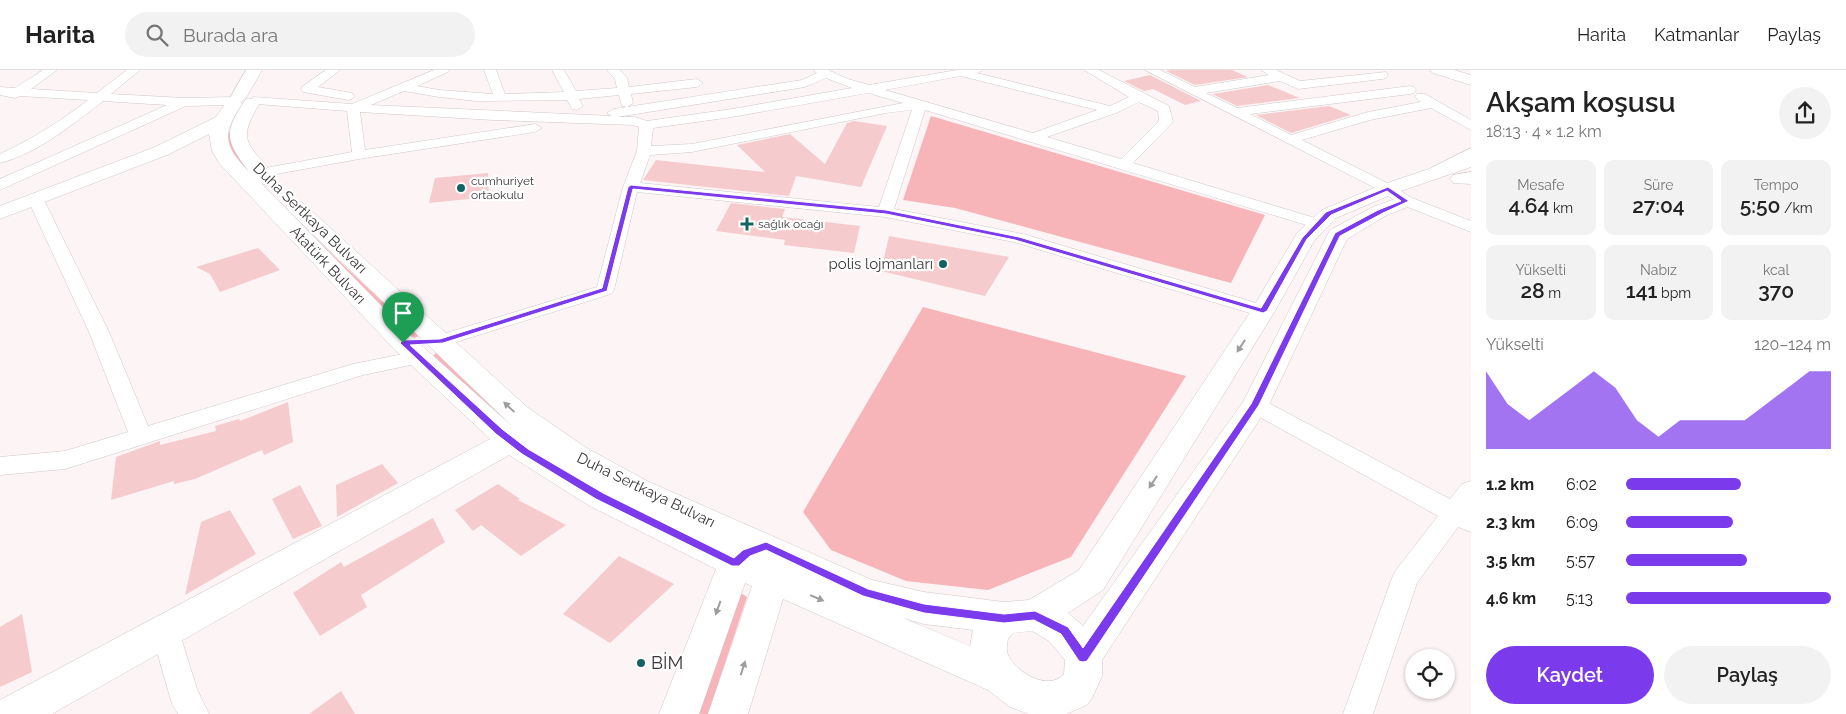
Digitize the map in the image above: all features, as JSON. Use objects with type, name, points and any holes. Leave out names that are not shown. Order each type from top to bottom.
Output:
[{"type":"main road","points":[[1438,70],[1471,80]]},
{"type":"main road","points":[[1451,70],[1471,76]]},
{"type":"main road","points":[[170,149],[194,146],[237,113],[261,73]]},
{"type":"main road","points":[[0,213],[170,149],[237,113]]},
{"type":"main road","name":"Duha Sertkaya Bulvarı","points":[[237,113],[237,135],[240,144],[260,173],[440,341],[523,435],[585,462],[769,562]]},
{"type":"main road","name":"Atatürk Bulvarı","points":[[237,113],[226,159],[411,350],[523,435],[542,463],[600,496],[735,563]]},
{"type":"main road","points":[[1001,677],[988,654],[990,633],[1091,580],[1263,311],[1305,238],[1328,214],[1397,195],[1462,173],[1471,154]]},
{"type":"main road","points":[[1083,657],[1255,405],[1338,235],[1380,211],[1397,195]]},
{"type":"main road","points":[[411,350],[440,341]]},
{"type":"main road","points":[[14,714],[523,435]]},
{"type":"main road","points":[[679,714],[735,563],[747,553],[769,562],[1001,677],[1038,706],[1074,691],[1084,676],[1083,657],[1064,630],[1019,617],[924,608],[866,593],[769,562]]},
{"type":"main road","points":[[728,714],[769,562]]},
{"type":"street","points":[[0,103],[51,70]]},
{"type":"street","points":[[0,159],[30,145],[72,119],[134,70]]},
{"type":"street","points":[[334,70],[307,88],[373,100]]},
{"type":"street","points":[[353,108],[402,87],[427,73],[444,70]]},
{"type":"street","points":[[490,70],[500,97]]},
{"type":"street","points":[[558,70],[584,120]]},
{"type":"street","points":[[440,341],[605,290],[631,187],[644,150],[637,118],[624,91],[622,78],[613,70]]},
{"type":"street","points":[[682,70],[732,113]]},
{"type":"street","points":[[0,91],[184,102],[237,113],[353,108],[584,120],[732,113],[949,73],[977,70]]},
{"type":"street","points":[[1090,70],[1164,109],[1166,122],[1123,164]]},
{"type":"street","points":[[1266,70],[1298,85],[1378,72],[1471,126]]},
{"type":"street","points":[[1157,71],[1397,195],[1471,228]]},
{"type":"street","points":[[637,118],[715,98],[805,83],[822,72],[844,82],[1319,224]]},
{"type":"street","points":[[949,73],[1111,110]]},
{"type":"street","points":[[1033,137],[1111,110],[1140,97],[1163,92],[1282,77]]},
{"type":"street","points":[[402,87],[433,94],[500,97],[571,96],[697,84]]},
{"type":"street","points":[[1238,112],[1410,90]]},
{"type":"street","points":[[0,185],[184,102]]},
{"type":"street","points":[[1291,139],[1368,116],[1434,104]]},
{"type":"street","points":[[644,150],[692,148],[886,109],[920,105]]},
{"type":"street","points":[[886,212],[920,105]]},
{"type":"street","points":[[353,108],[359,154]]},
{"type":"street","points":[[260,173],[359,154],[584,120]]},
{"type":"street","points":[[631,187],[886,212],[1016,238],[1263,311]]},
{"type":"street","points":[[36,200],[99,332],[141,437]]},
{"type":"street","points":[[0,466],[65,460],[360,369],[411,350]]},
{"type":"street","points":[[1255,405],[1463,517]]},
{"type":"street","points":[[1358,714],[1405,578],[1463,517],[1471,490]]},
{"type":"street","points":[[165,631],[183,694],[194,714]]},
{"type":"shaded area","points":[[931,116],[1265,215],[1231,283],[955,208],[903,200]]},
{"type":"shaded area","points":[[230,132],[232,140],[255,178],[419,336],[414,338],[330,260],[243,171],[222,134]]},
{"type":"shaded area","points":[[923,307],[1186,376],[1071,557],[988,590],[906,581],[831,550],[803,512]]},
{"type":"shaded area","points":[[436,353],[513,424],[507,425],[433,356]]},
{"type":"shaded area","points":[[739,592],[747,597],[708,714],[693,714]]},
{"type":"building","points":[[1232,70],[1248,77],[1195,85],[1166,71]]},
{"type":"building","points":[[1150,75],[1201,101],[1185,105],[1153,89],[1144,91],[1124,81]]},
{"type":"building","points":[[1268,85],[1300,98],[1237,106],[1212,94]]},
{"type":"building","points":[[1329,106],[1351,115],[1291,133],[1256,115]]},
{"type":"building","points":[[854,121],[887,126],[861,187],[796,176],[789,196],[643,180],[656,160],[765,172],[737,145],[790,134],[825,164],[847,123]]},
{"type":"building","name":"cumhuriyet ortaokulu","points":[[488,173],[489,197],[429,203],[435,178]]},
{"type":"building","points":[[731,203],[785,209],[782,217],[860,226],[854,253],[784,245],[785,240],[716,231]]},
{"type":"building","name":"polis lojmanları","points":[[889,236],[1009,257],[985,296],[881,271]]},
{"type":"building","points":[[258,248],[280,270],[220,292],[210,274],[196,267]]},
{"type":"building","points":[[288,402],[293,442],[264,455],[262,450],[195,479],[174,484],[174,481],[111,500],[116,457],[160,441],[160,445],[216,431],[215,426],[239,419],[240,421]]},
{"type":"building","points":[[382,464],[398,483],[337,517],[336,485]]},
{"type":"building","points":[[498,484],[520,499],[518,500],[566,525],[521,556],[481,525],[473,531],[455,510]]},
{"type":"building","points":[[300,485],[322,526],[293,539],[272,499]]},
{"type":"building","points":[[230,510],[256,554],[185,595],[201,522]]},
{"type":"building","points":[[433,518],[445,542],[361,595],[367,607],[320,636],[293,593],[341,562],[344,567]]},
{"type":"building","points":[[619,556],[674,584],[610,643],[563,614]]},
{"type":"building","points":[[22,614],[32,672],[0,687],[0,627]]},
{"type":"building","points":[[341,691],[355,714],[309,714]]},
{"type":"place","name":"cumhuriyet ortaokulu","points":[[461,188]]},
{"type":"place","name":"sağlık ocağı","points":[[747,224]]},
{"type":"place","name":"polis lojmanları","points":[[943,264]]},
{"type":"place","name":"BİM","points":[[641,663]]},
{"type":"route","points":[[631,187],[886,212],[1016,238],[1263,311],[1305,238],[1328,214],[1388,189],[1406,201],[1380,211],[1338,235],[1255,405],[1083,657],[1064,630],[1035,616],[1004,618],[924,608],[866,593],[766,546],[747,553],[735,563],[600,496],[566,478],[525,452],[499,431],[403,343],[440,341],[605,290],[631,187]]}]
